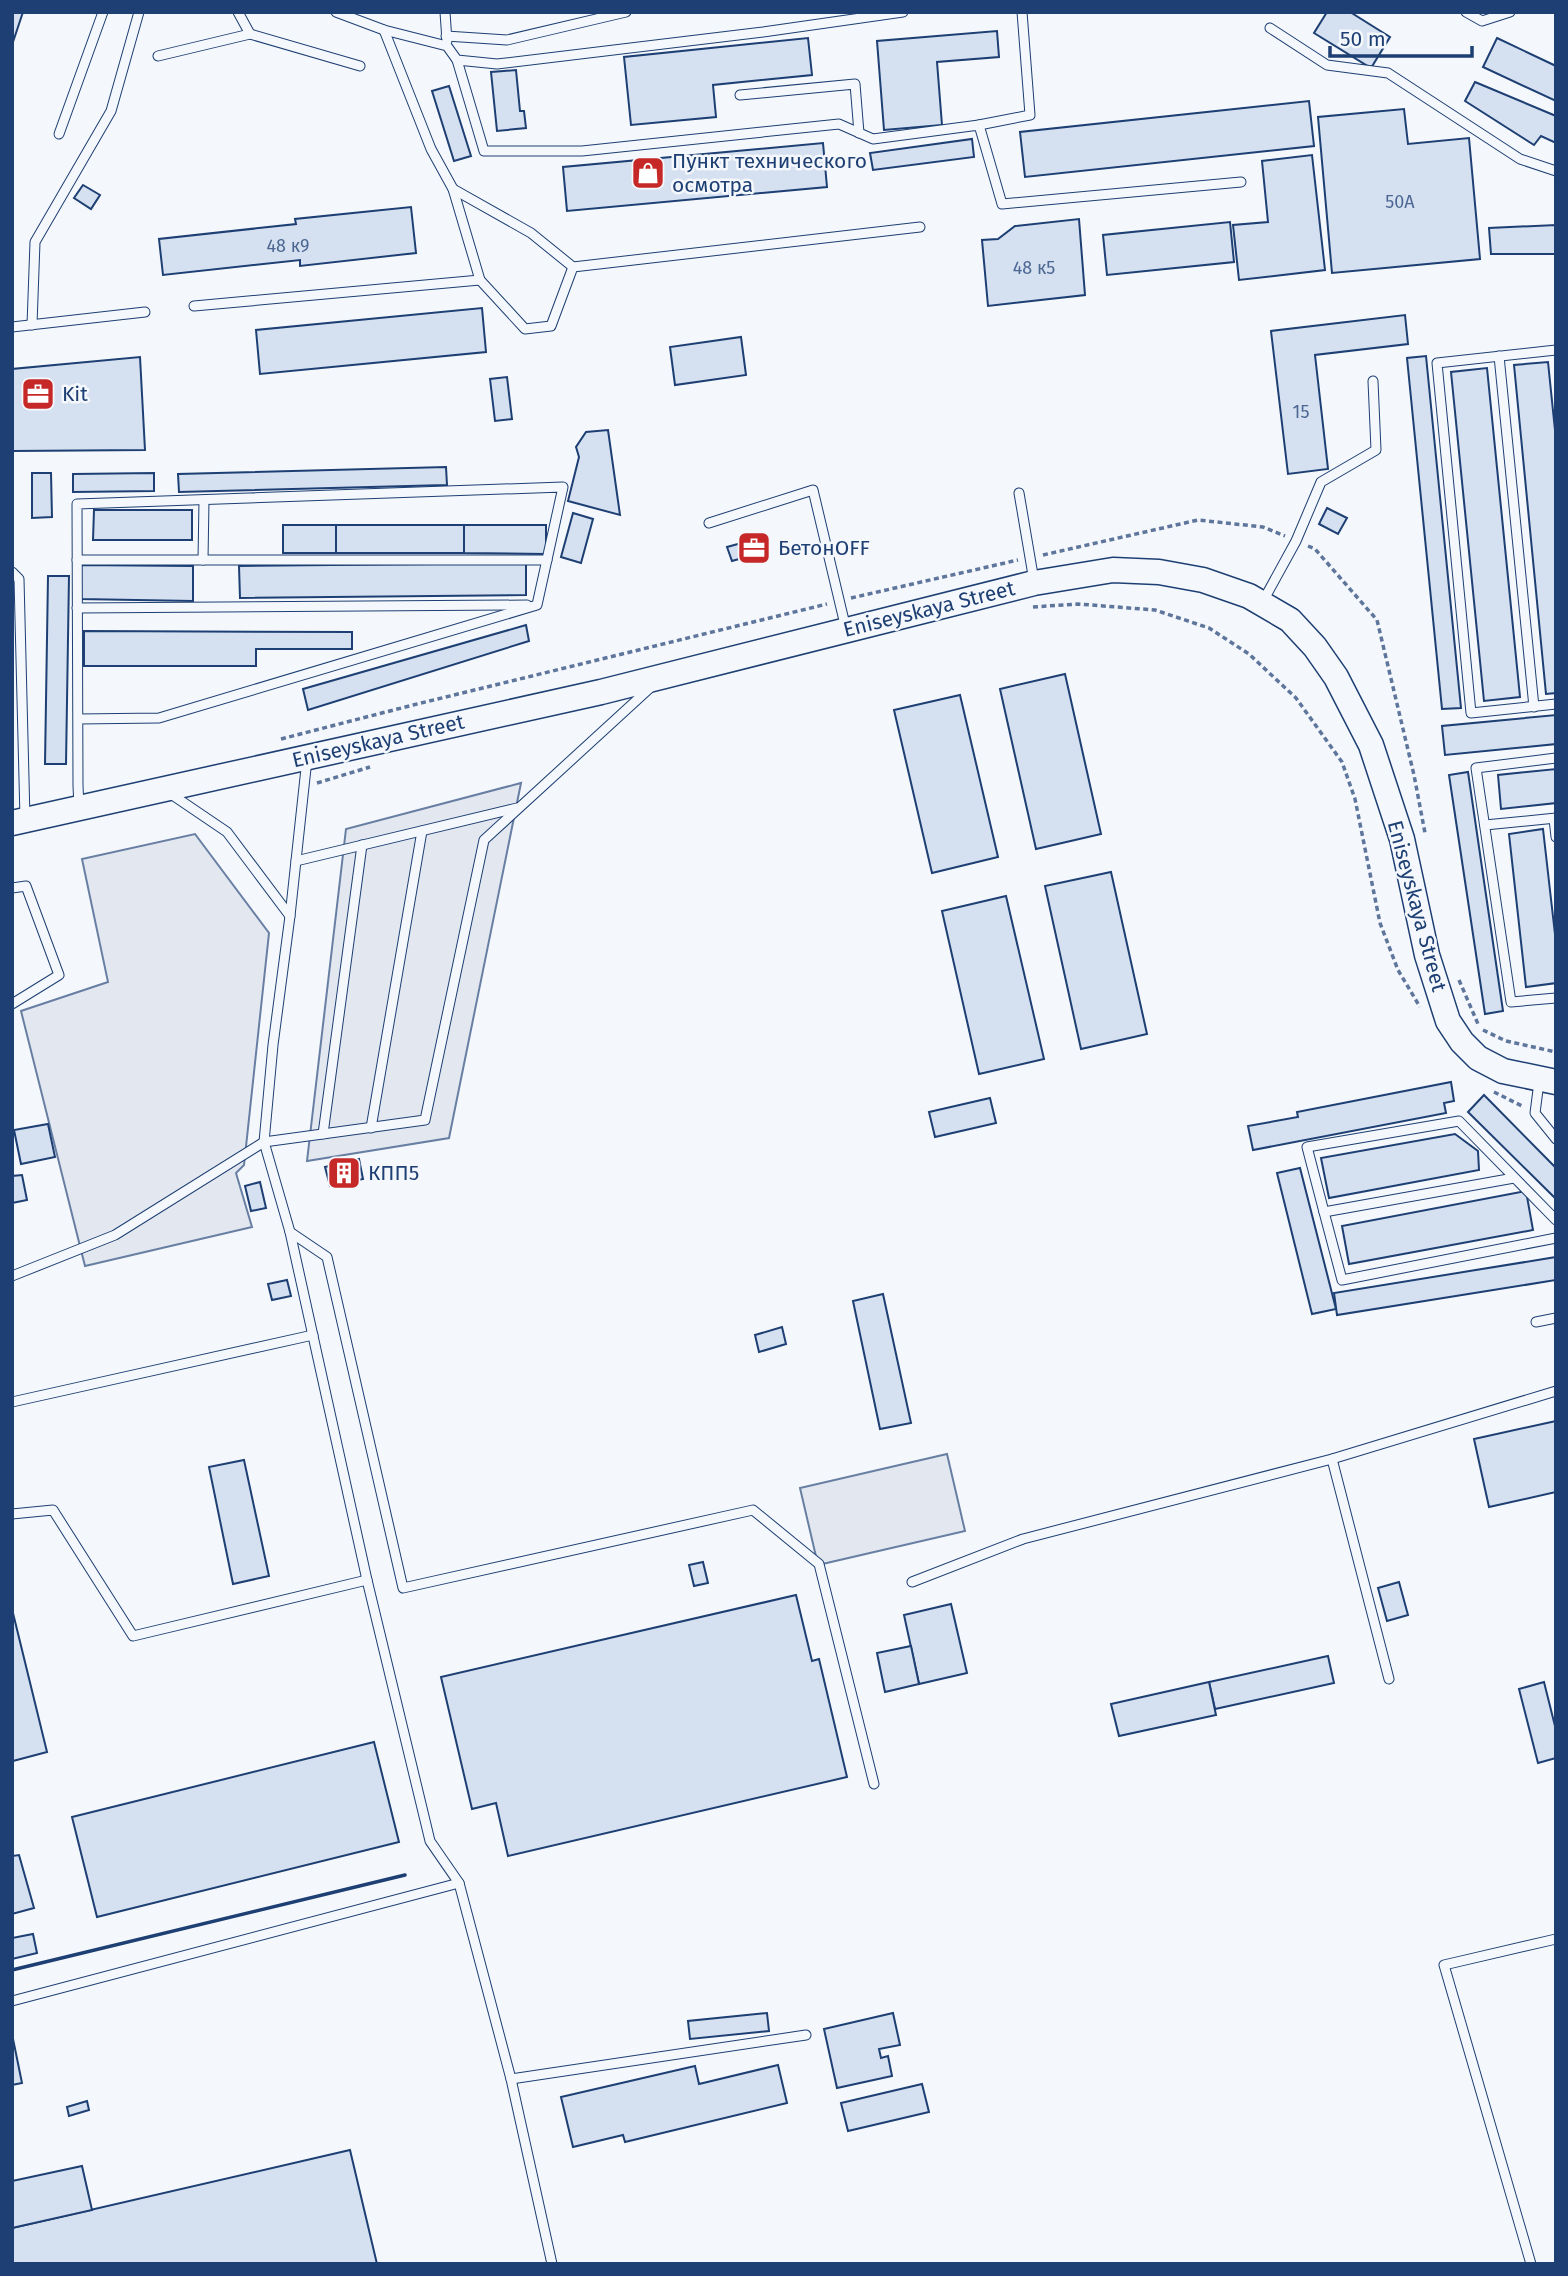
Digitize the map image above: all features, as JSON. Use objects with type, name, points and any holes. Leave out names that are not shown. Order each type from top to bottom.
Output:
[{"type":"street","name":"Eniseyskaya Street","points":[[19,822],[663,676],[1034,583],[1113,570],[1159,572],[1203,580],[1249,596],[1290,620],[1315,647],[1336,677],[1371,744],[1402,839],[1427,955],[1448,1021],[1478,1058],[1503,1071],[1547,1081]]},
{"type":"lane","points":[[58,134],[103,12]]},
{"type":"lane","points":[[32,325],[35,242],[111,111],[139,12]]},
{"type":"lane","points":[[238,12],[250,34]]},
{"type":"lane","points":[[336,12],[384,30],[447,41],[507,40],[626,12]]},
{"type":"lane","points":[[445,12],[447,41],[457,60],[484,151],[582,151],[839,124],[873,139],[979,125],[1030,115],[1022,12]]},
{"type":"lane","points":[[457,60],[497,64],[903,12]]},
{"type":"lane","points":[[1466,12],[1482,22],[1510,12]]},
{"type":"lane","points":[[1270,28],[1327,65],[1388,73],[1520,159],[1556,171]]},
{"type":"lane","points":[[384,30],[431,149],[453,189],[480,280],[526,329],[551,326],[573,267]]},
{"type":"lane","points":[[158,56],[250,34],[360,66]]},
{"type":"lane","points":[[740,95],[855,84],[859,133]]},
{"type":"lane","points":[[979,125],[1002,204],[1241,181]]},
{"type":"lane","points":[[453,189],[531,233],[573,267],[920,227]]},
{"type":"lane","points":[[194,306],[480,280]]},
{"type":"lane","points":[[12,327],[145,312]]},
{"type":"lane","points":[[1556,350],[1437,363],[1471,713],[1556,705]]},
{"type":"lane","points":[[1499,356],[1534,707]]},
{"type":"lane","points":[[1262,604],[1296,541],[1321,482],[1376,450],[1373,381]]},
{"type":"lane","points":[[79,808],[77,504],[563,487],[537,605]]},
{"type":"lane","points":[[709,523],[813,490],[846,630]]},
{"type":"lane","points":[[1019,493],[1034,583]]},
{"type":"lane","points":[[203,560],[204,500]]},
{"type":"lane","points":[[77,560],[547,560]]},
{"type":"lane","points":[[12,572],[19,579],[19,822]]},
{"type":"lane","points":[[77,607],[537,605]]},
{"type":"lane","points":[[78,719],[159,718],[537,605]]},
{"type":"lane","points":[[12,1276],[115,1235],[264,1142],[425,1120],[484,839],[663,676]]},
{"type":"lane","points":[[308,757],[264,1142],[290,1231],[367,1580],[430,1841],[458,1884],[511,2079],[552,2264]]},
{"type":"lane","points":[[1556,758],[1476,768],[1511,1002],[1556,998]]},
{"type":"lane","points":[[163,789],[227,832],[290,916]]},
{"type":"lane","points":[[296,861],[519,808]]},
{"type":"lane","points":[[1485,825],[1555,819],[1556,837]]},
{"type":"lane","points":[[371,1128],[422,831]]},
{"type":"lane","points":[[323,1134],[362,845]]},
{"type":"lane","points":[[12,888],[26,886],[59,975],[12,1004]]},
{"type":"lane","points":[[1547,1081],[1535,1113],[1556,1139]]},
{"type":"lane","points":[[1556,1220],[1459,1121],[1307,1147],[1342,1280],[1556,1238]]},
{"type":"lane","points":[[1324,1212],[1514,1178]]},
{"type":"lane","points":[[290,1231],[327,1256],[403,1588],[753,1510],[819,1564],[873,1784]]},
{"type":"lane","points":[[1536,1322],[1556,1318]]},
{"type":"lane","points":[[12,1402],[313,1335]]},
{"type":"lane","points":[[912,1582],[1023,1539],[1332,1459],[1556,1391]]},
{"type":"lane","points":[[1332,1459],[1389,1679]]},
{"type":"lane","points":[[12,1514],[53,1510],[133,1636],[367,1580]]},
{"type":"lane","points":[[12,2001],[458,1884]]},
{"type":"lane","points":[[1531,2264],[1444,1965],[1556,1939]]},
{"type":"lane","points":[[511,2079],[806,2035]]},
{"type":"path","points":[[280,739],[839,601],[1198,520],[1263,527],[1315,549],[1377,620],[1414,775],[1426,842]]},
{"type":"path","points":[[1026,607],[1078,604],[1155,610],[1209,628],[1249,654],[1296,698],[1342,762],[1355,799],[1380,923],[1398,970],[1426,1017]]},
{"type":"path","points":[[304,786],[370,767]]},
{"type":"path","points":[[1456,972],[1480,1029],[1506,1041],[1556,1052]]},
{"type":"path","points":[[1487,1084],[1496,1094],[1535,1113]]},
{"type":"shaded area","points":[[521,783],[449,1138],[307,1161],[346,829]]},
{"type":"shaded area","points":[[195,834],[269,933],[244,1165],[236,1173],[252,1227],[85,1266],[21,1011],[108,982],[82,859]]},
{"type":"shaded area","points":[[947,1454],[965,1531],[818,1565],[800,1488]]},
{"type":"building","points":[[12,12],[23,12],[12,45]]},
{"type":"building","points":[[1327,12],[1350,12],[1390,37],[1371,68],[1314,33]]},
{"type":"building","points":[[997,31],[999,57],[937,62],[942,125],[884,130],[877,41]]},
{"type":"building","points":[[808,38],[812,75],[713,85],[716,117],[631,125],[624,57]]},
{"type":"building","points":[[1497,38],[1556,66],[1556,101],[1483,67]]},
{"type":"building","points":[[516,70],[520,111],[524,111],[526,128],[497,131],[491,72]]},
{"type":"building","points":[[1475,82],[1556,116],[1556,143],[1541,136],[1534,145],[1465,101]]},
{"type":"building","points":[[449,86],[471,156],[454,161],[432,91]]},
{"type":"building","points":[[1309,101],[1314,146],[1025,177],[1020,132]]},
{"type":"building","points":[[1404,109],[1408,144],[1469,138],[1480,259],[1332,273],[1318,117]]},
{"type":"building","points":[[972,139],[974,157],[873,170],[870,153]]},
{"type":"building","points":[[823,143],[827,187],[567,211],[563,167]]},
{"type":"building","points":[[1312,155],[1325,270],[1239,280],[1233,225],[1268,222],[1262,161]]},
{"type":"building","points":[[83,185],[100,195],[91,209],[74,198]]},
{"type":"building","points":[[411,207],[416,253],[300,266],[300,260],[163,275],[159,239],[296,224],[295,219]]},
{"type":"building","points":[[1079,219],[1085,295],[988,306],[982,240],[998,239],[1015,226]]},
{"type":"building","points":[[1230,222],[1234,262],[1107,275],[1103,235]]},
{"type":"building","points":[[1556,225],[1556,254],[1491,254],[1489,228]]},
{"type":"building","points":[[482,308],[486,352],[260,374],[256,330]]},
{"type":"building","points":[[1405,315],[1408,344],[1315,355],[1328,469],[1288,474],[1271,331]]},
{"type":"building","points":[[741,337],[746,375],[675,385],[670,347]]},
{"type":"building","points":[[1426,356],[1461,708],[1442,709],[1407,358]]},
{"type":"building","points":[[140,357],[145,450],[12,451],[12,369]]},
{"type":"building","points":[[1548,362],[1556,440],[1556,693],[1546,694],[1514,365]]},
{"type":"building","points":[[1487,368],[1520,697],[1484,701],[1451,372]]},
{"type":"building","points":[[507,377],[512,419],[495,421],[490,379]]},
{"type":"building","points":[[608,430],[620,515],[568,501],[579,457],[576,447],[586,432]]},
{"type":"building","points":[[446,467],[447,485],[179,492],[178,474]]},
{"type":"building","points":[[32,473],[51,473],[52,517],[32,518]]},
{"type":"building","points":[[154,473],[154,491],[73,492],[73,474]]},
{"type":"building","points":[[1327,508],[1347,518],[1338,534],[1319,524]]},
{"type":"building","points":[[94,510],[192,510],[192,540],[93,540]]},
{"type":"building","points":[[573,513],[593,519],[581,563],[561,557]]},
{"type":"building","points":[[283,525],[336,525],[336,553],[283,553]]},
{"type":"building","points":[[336,525],[464,525],[464,553],[336,553]]},
{"type":"building","points":[[464,525],[546,525],[546,554],[464,553]]},
{"type":"building","points":[[760,538],[764,552],[732,561],[727,547]]},
{"type":"building","points":[[526,563],[526,595],[240,598],[239,566]]},
{"type":"building","points":[[79,565],[193,566],[193,601],[79,599]]},
{"type":"building","points":[[48,576],[69,576],[66,764],[45,764]]},
{"type":"building","points":[[526,625],[529,641],[308,710],[303,689]]},
{"type":"building","points":[[84,631],[352,632],[352,649],[256,649],[256,666],[84,666]]},
{"type":"building","points":[[1065,674],[1101,834],[1036,849],[1000,689]]},
{"type":"building","points":[[960,695],[998,857],[932,873],[894,710]]},
{"type":"building","points":[[1556,715],[1556,744],[1445,755],[1442,726]]},
{"type":"building","points":[[1556,769],[1556,803],[1501,809],[1498,775]]},
{"type":"building","points":[[1468,772],[1503,1011],[1485,1014],[1449,775]]},
{"type":"building","points":[[1543,829],[1556,943],[1556,983],[1526,987],[1509,834]]},
{"type":"building","points":[[1111,872],[1147,1034],[1081,1049],[1045,886]]},
{"type":"building","points":[[1006,896],[1044,1059],[979,1074],[942,911]]},
{"type":"building","points":[[1451,1082],[1454,1101],[1444,1103],[1446,1113],[1253,1150],[1248,1126],[1298,1117],[1297,1112]]},
{"type":"building","points":[[1484,1095],[1556,1168],[1556,1199],[1468,1112]]},
{"type":"building","points":[[990,1098],[996,1123],[935,1137],[929,1112]]},
{"type":"building","points":[[48,1124],[55,1157],[21,1164],[14,1130]]},
{"type":"building","points":[[1455,1134],[1478,1151],[1479,1170],[1329,1198],[1321,1158]]},
{"type":"building","name":"КПП5","points":[[359,1159],[363,1179],[330,1186],[325,1167]]},
{"type":"building","points":[[1300,1168],[1336,1309],[1312,1314],[1277,1173]]},
{"type":"building","points":[[22,1175],[27,1200],[12,1203],[12,1176]]},
{"type":"building","points":[[260,1182],[266,1208],[251,1211],[245,1186]]},
{"type":"building","points":[[1526,1191],[1533,1230],[1349,1264],[1342,1226]]},
{"type":"building","points":[[1556,1257],[1556,1280],[1337,1315],[1334,1293]]},
{"type":"building","points":[[287,1280],[291,1296],[272,1300],[268,1284]]},
{"type":"building","points":[[883,1294],[911,1423],[880,1429],[853,1301]]},
{"type":"building","points":[[782,1327],[786,1344],[759,1352],[755,1335]]},
{"type":"building","points":[[1556,1421],[1556,1492],[1489,1507],[1474,1439]]},
{"type":"building","points":[[244,1460],[269,1576],[233,1584],[209,1467]]},
{"type":"building","points":[[703,1562],[708,1583],[694,1586],[689,1565]]},
{"type":"building","points":[[1399,1582],[1408,1615],[1387,1621],[1378,1588]]},
{"type":"building","points":[[796,1595],[812,1661],[819,1659],[847,1777],[508,1856],[496,1803],[472,1809],[441,1677]]},
{"type":"building","points":[[951,1604],[967,1673],[919,1684],[904,1615]]},
{"type":"building","points":[[12,1609],[47,1752],[13,1761],[12,1757]]},
{"type":"building","points":[[911,1646],[919,1684],[885,1692],[877,1653]]},
{"type":"building","points":[[1328,1656],[1334,1683],[1215,1709],[1209,1682]]},
{"type":"building","points":[[1209,1682],[1216,1715],[1119,1736],[1111,1704]]},
{"type":"building","points":[[1544,1682],[1556,1730],[1556,1758],[1538,1763],[1519,1689]]},
{"type":"building","points":[[374,1742],[399,1842],[97,1917],[72,1817]]},
{"type":"building","points":[[19,1855],[34,1908],[12,1914],[12,1856]]},
{"type":"building","points":[[33,1934],[37,1953],[12,1959],[12,1938]]},
{"type":"building","points":[[767,2013],[769,2031],[690,2039],[688,2021]]},
{"type":"building","points":[[893,2013],[900,2045],[879,2049],[881,2058],[888,2056],[892,2076],[837,2088],[824,2029]]},
{"type":"building","points":[[12,2034],[22,2083],[12,2085]]},
{"type":"building","points":[[778,2065],[787,2103],[625,2142],[623,2135],[573,2147],[561,2097],[695,2066],[699,2084]]},
{"type":"building","points":[[922,2084],[929,2112],[848,2131],[841,2103]]},
{"type":"building","points":[[87,2101],[89,2110],[69,2116],[67,2107]]},
{"type":"building","points":[[350,2150],[377,2264],[12,2264],[12,2228]]},
{"type":"building","points":[[82,2166],[92,2210],[12,2228],[12,2181]]},
{"type":"wall","points":[[12,1970],[405,1875]]},
{"type":"place","name":"Пункт технического осмотра","points":[[648,173]]},
{"type":"place","name":"Kit","points":[[38,394]]},
{"type":"place","name":"БетонOFF","points":[[754,548]]},
{"type":"place","name":"КПП5","points":[[344,1173]]}]
